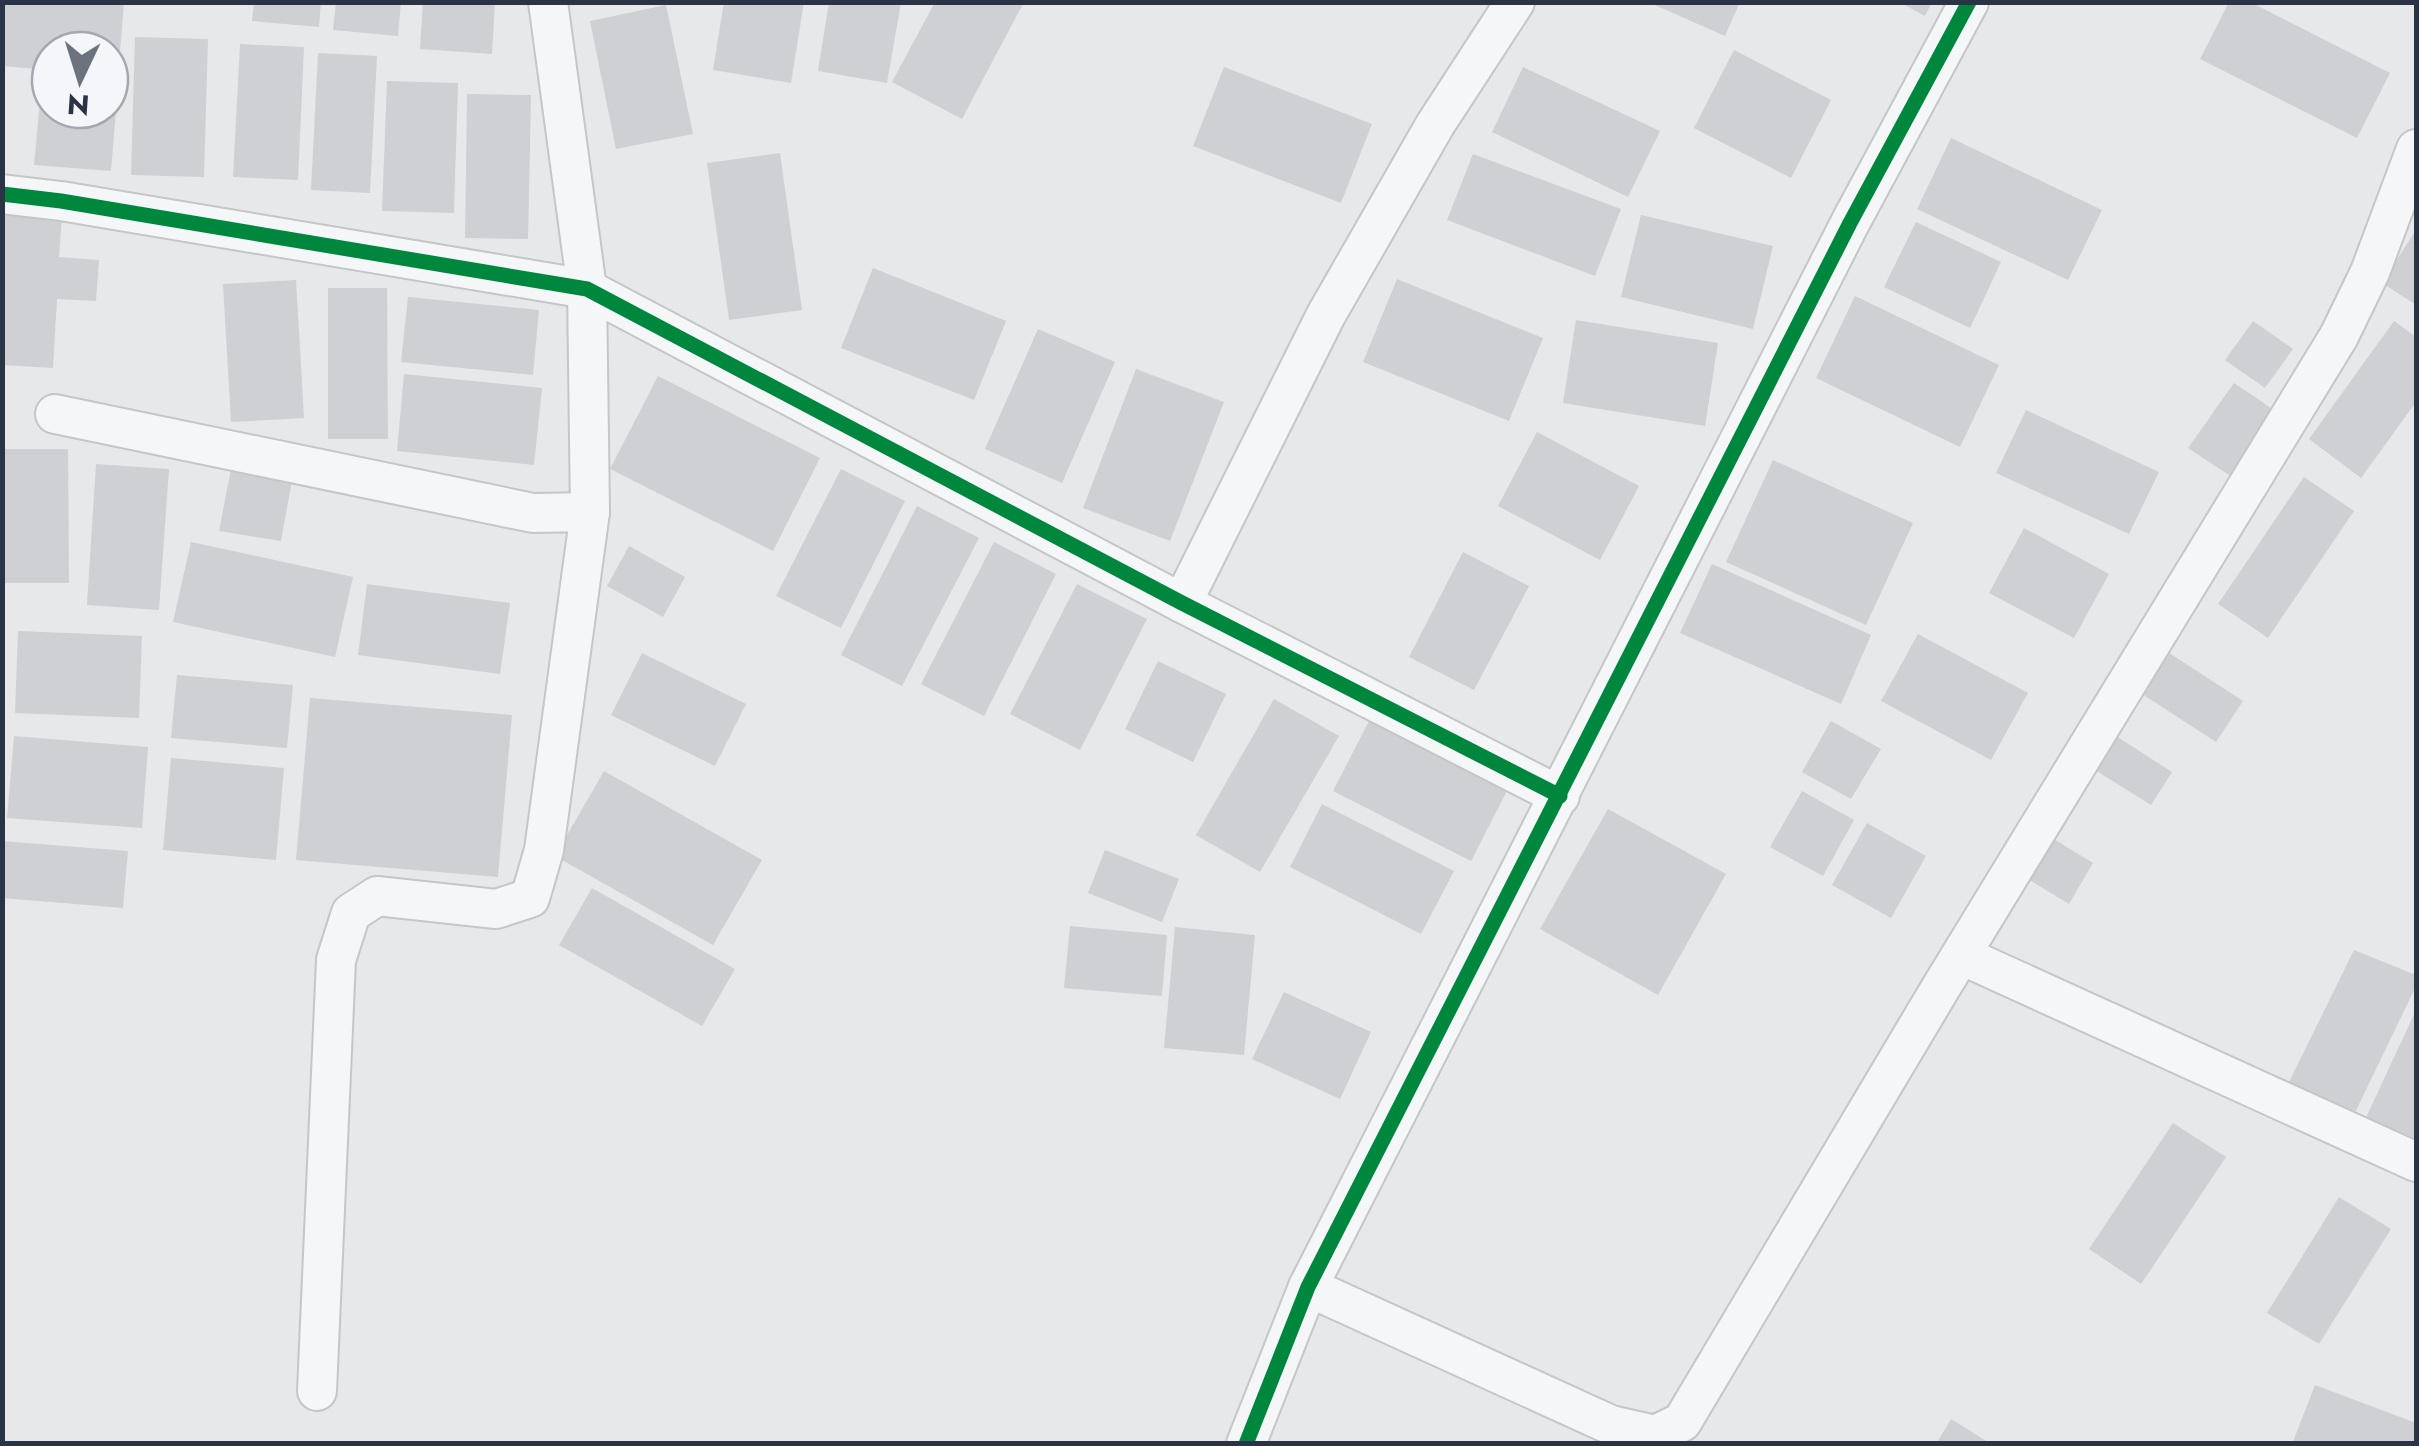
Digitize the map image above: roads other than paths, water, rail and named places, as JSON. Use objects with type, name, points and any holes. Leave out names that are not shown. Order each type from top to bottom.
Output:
[{"type":"street","points":[[316,1390],[336,960],[351,914],[377,896],[496,910],[530,898],[544,850],[590,512],[586,288],[548,2]]},
{"type":"street","points":[[1182,603],[1326,315],[1435,125],[1515,2]]},
{"type":"street","points":[[1246,1444],[1308,1287],[1850,223],[1969,2]]},
{"type":"street","points":[[1308,1287],[1612,1424],[1661,1439],[1682,1422],[1961,955],[2339,336],[2370,272],[2416,149]]},
{"type":"street","points":[[2,194],[62,200],[586,288],[1182,603],[1560,796]]},
{"type":"street","points":[[55,414],[533,513],[590,512]]},
{"type":"street","points":[[1961,955],[2416,1162]]}]
